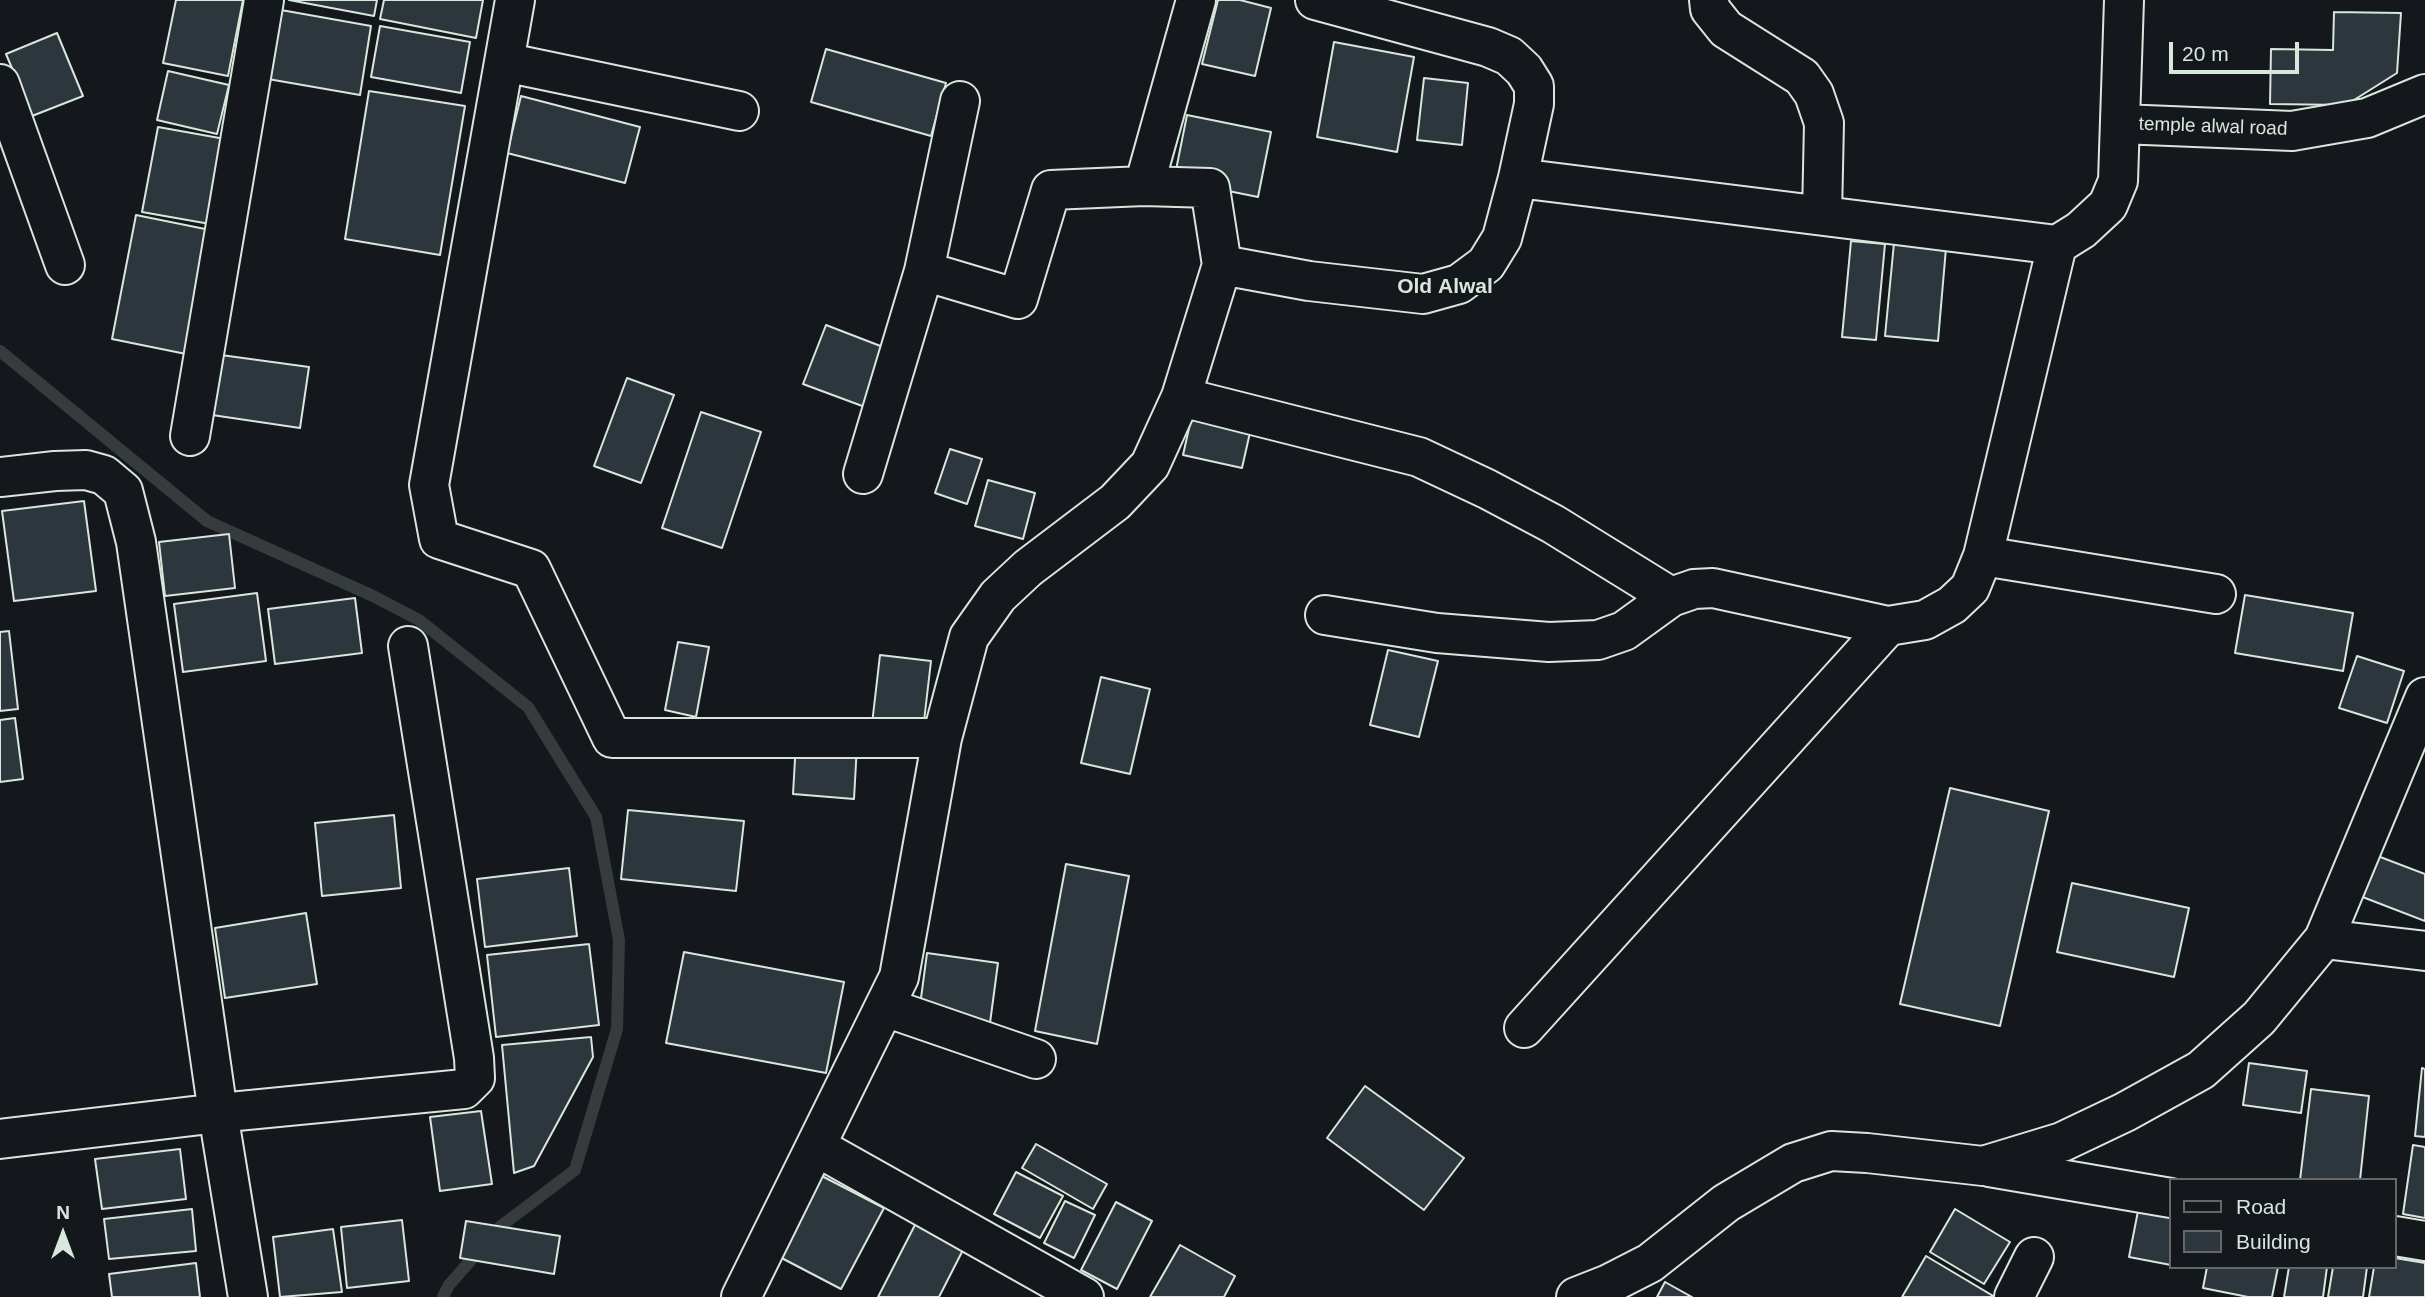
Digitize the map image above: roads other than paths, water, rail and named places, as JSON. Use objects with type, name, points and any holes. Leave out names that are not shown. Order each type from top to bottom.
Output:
[{"type":"street","points":[[190,436],[264,0]]},
{"type":"street","points":[[515,0],[429,485],[439,539],[531,569],[612,738],[942,738]]},
{"type":"street","points":[[1143,186],[1196,0]]},
{"type":"street","points":[[1222,265],[1309,281],[1423,295],[1460,284],[1486,264],[1502,238],[1534,104],[1534,86],[1524,70],[1509,56],[1489,47],[1315,0]]},
{"type":"street","points":[[1709,0],[1710,9],[1726,29],[1802,77],[1814,94],[1824,123],[1822,215]]},
{"type":"street","points":[[1518,178],[2057,245],[2081,230],[2108,205],[2118,181],[2124,0]]},
{"type":"street","points":[[504,62],[739,111]]},
{"type":"street","points":[[0,84],[65,265]]},
{"type":"street","name":"temple alwal road","points":[[2121,124],[2292,131],[2367,118],[2425,94]]},
{"type":"street","points":[[863,474],[924,271],[960,101]]},
{"type":"street","points":[[741,1297],[900,977],[942,738],[969,637],[998,596],[1028,568],[1115,502],[1150,465],[1181,397],[1222,265],[1210,188],[1143,186],[1051,190],[1018,299],[924,271]]},
{"type":"street","points":[[1325,615],[1437,633],[1549,642],[1598,640],[1624,631],[1671,597],[1694,589],[1713,588],[1888,626],[1925,620],[1952,605],[1970,588],[1983,556],[2057,245]]},
{"type":"street","points":[[1181,397],[1419,457],[1553,524],[1671,597]]},
{"type":"street","points":[[0,477],[86,470],[104,475],[123,491],[136,542],[218,1113],[248,1297]]},
{"type":"street","points":[[1983,556],[2216,594]]},
{"type":"street","points":[[1524,1028],[1888,626]]},
{"type":"street","points":[[0,1139],[218,1113],[464,1089],[475,1078],[472,1044],[408,646]]},
{"type":"street","points":[[1983,1166],[2062,1142],[2125,1112],[2200,1070],[2259,1018],[2324,939],[2425,697]]},
{"type":"street","points":[[2324,939],[2425,951]]},
{"type":"street","points":[[885,1007],[1036,1059]]},
{"type":"street","points":[[817,1147],[1084,1297]]},
{"type":"street","points":[[1576,1297],[1650,1263],[1726,1203],[1793,1163],[1831,1151],[1983,1166],[2170,1198]]},
{"type":"street","points":[[2397,1236],[2425,1241]]},
{"type":"street","points":[[2014,1297],[2034,1257]]},
{"type":"waterway","points":[[0,351],[207,521],[373,596],[419,620],[528,707],[596,817],[619,940],[617,1029],[575,1170],[501,1226],[449,1285],[443,1297]]},
{"type":"district","name":"Old Alwal","points":[[1445,287]]}]
